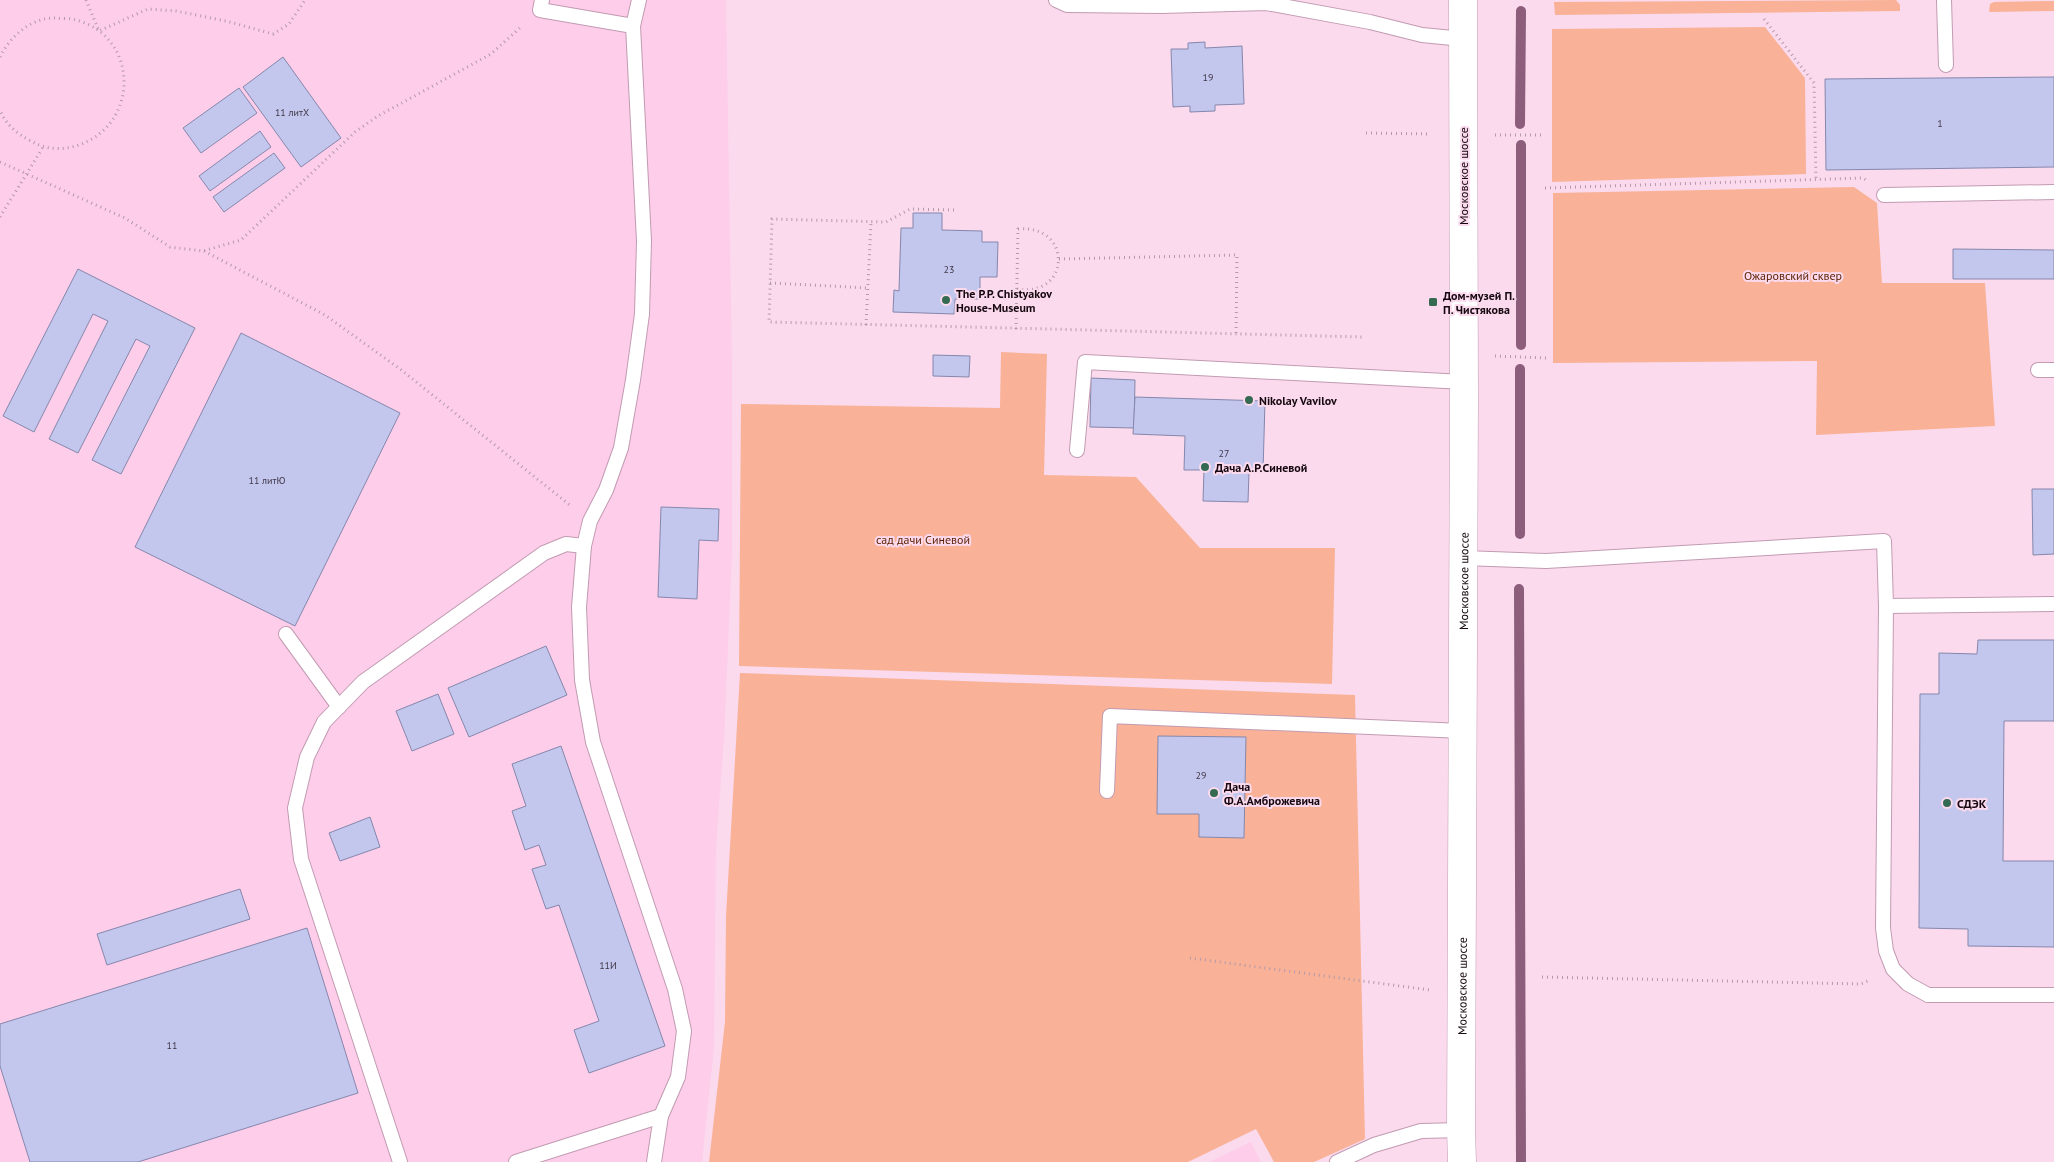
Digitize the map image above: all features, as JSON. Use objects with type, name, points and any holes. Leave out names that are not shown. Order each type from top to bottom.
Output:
[{"type":"main road","name":"Московское шоссе","points":[[1462,1162],[1460,1130],[1464,382],[1463,0]]},
{"type":"lane","points":[[638,0],[633,26],[644,241],[642,314],[621,448],[606,490],[590,521],[584,546],[579,607],[582,680],[593,742],[675,989],[684,1031],[678,1077],[661,1116],[654,1162]]},
{"type":"lane","points":[[1056,0],[1067,5],[1162,6],[1266,3],[1370,22],[1422,35],[1463,39]]},
{"type":"lane","points":[[1944,0],[1946,66]]},
{"type":"lane","points":[[541,5],[633,26]]},
{"type":"lane","points":[[1884,195],[2054,192]]},
{"type":"lane","points":[[1078,450],[1086,362],[1464,382]]},
{"type":"lane","points":[[2038,370],[2054,370]]},
{"type":"lane","points":[[1463,558],[1546,561],[1884,541],[1886,606],[1883,928],[1886,951],[1893,969],[1908,984],[1928,995],[2054,995]]},
{"type":"lane","points":[[400,1162],[301,859],[294,808],[307,757],[324,722],[363,682],[544,553],[566,544],[584,546]]},
{"type":"lane","points":[[1886,606],[2054,604]]},
{"type":"lane","points":[[286,634],[339,707]]},
{"type":"lane","points":[[1107,791],[1110,716],[1463,731]]},
{"type":"lane","points":[[516,1162],[661,1116]]},
{"type":"lane","points":[[1337,1162],[1374,1145],[1421,1131],[1460,1130]]},
{"type":"path","points":[[0,110],[3,117],[20,136],[43,147],[69,148],[93,140],[111,123],[123,100],[124,74],[116,50],[99,31],[86,0]]},
{"type":"path","points":[[0,56],[6,44],[25,26],[50,18],[76,20],[99,31],[148,9],[176,11],[204,16],[273,34],[289,24],[305,0]]},
{"type":"path","points":[[0,162],[125,218],[170,248],[203,251],[241,240],[356,132],[378,116],[491,54],[541,5]]},
{"type":"path","points":[[1764,19],[1814,83],[1816,179]]},
{"type":"path","points":[[0,43],[6,44]]},
{"type":"path","points":[[1366,133],[1435,134]]},
{"type":"path","points":[[1487,135],[1545,135]]},
{"type":"path","points":[[0,217],[43,147]]},
{"type":"path","points":[[1545,188],[1863,178],[1884,195]]},
{"type":"path","points":[[954,210],[910,209],[886,222],[772,219],[769,322],[1364,337]]},
{"type":"path","points":[[866,325],[871,222]]},
{"type":"path","points":[[1016,329],[1018,230],[1030,228],[1041,231],[1050,238],[1057,248],[1059,259],[1056,271],[1050,281],[1040,288],[1029,291],[1017,289]]},
{"type":"path","points":[[203,251],[325,314],[400,369],[590,521]]},
{"type":"path","points":[[1059,259],[1237,255],[1236,334]]},
{"type":"path","points":[[770,283],[868,288]]},
{"type":"path","points":[[1495,365],[1495,356],[1546,358]]},
{"type":"path","points":[[1190,958],[1462,994]]},
{"type":"path","points":[[1542,977],[1861,984]]},
{"type":"shaded area","points":[[0,0],[726,0],[732,363],[732,554],[724,739],[716,846],[714,1047],[702,1162],[0,1162]]},
{"type":"shaded area","points":[[1251,1142],[1261,1162],[1209,1162]]},
{"type":"green space","points":[[1896,0],[1900,5],[1900,11],[1555,15],[1554,2]]},
{"type":"green space","points":[[2054,1],[2054,11],[1989,12],[1990,4],[1994,2]]},
{"type":"green space","points":[[1765,27],[1805,78],[1806,174],[1552,182],[1552,29]]},
{"type":"green space","name":"Ожаровский сквер","points":[[1854,187],[1877,203],[1882,283],[1985,283],[1995,426],[1816,435],[1817,361],[1553,363],[1553,193]]},
{"type":"green space","name":"сад дачи Синевой","points":[[1001,352],[1047,354],[1044,475],[1136,477],[1200,548],[1335,548],[1332,684],[739,666],[741,404],[1000,408]]},
{"type":"green space","points":[[740,673],[1355,695],[1365,1139],[1314,1162],[1274,1162],[1256,1129],[1188,1162],[709,1162],[725,1022],[726,916]]},
{"type":"building","points":[[1205,42],[1205,48],[1242,46],[1244,104],[1215,105],[1215,111],[1190,112],[1190,106],[1173,107],[1171,49],[1188,49],[1188,43]]},
{"type":"building","points":[[283,57],[341,138],[301,167],[243,87]]},
{"type":"building","points":[[2054,77],[2054,167],[1826,170],[1825,79]]},
{"type":"building","points":[[239,88],[257,113],[201,153],[183,128]]},
{"type":"building","points":[[260,131],[271,147],[210,191],[199,176]]},
{"type":"building","points":[[274,153],[285,168],[224,212],[213,197]]},
{"type":"building","points":[[913,213],[942,213],[942,230],[982,231],[982,242],[998,242],[997,277],[980,277],[980,299],[955,299],[954,314],[893,312],[894,290],[899,291],[901,228],[913,228]]},
{"type":"building","points":[[1953,249],[2054,250],[2054,279],[1953,279]]},
{"type":"building","points":[[78,269],[195,328],[121,474],[92,460],[150,346],[136,339],[78,453],[49,439],[108,321],[93,314],[34,432],[3,416]]},
{"type":"building","points":[[241,333],[400,413],[295,626],[135,547]]},
{"type":"building","points":[[933,355],[970,356],[969,377],[933,376]]},
{"type":"building","points":[[1091,378],[1135,380],[1134,428],[1090,427]]},
{"type":"building","points":[[1135,397],[1265,401],[1263,472],[1249,472],[1248,502],[1203,501],[1204,470],[1184,470],[1185,436],[1133,434]]},
{"type":"building","points":[[2032,489],[2054,489],[2054,554],[2033,555]]},
{"type":"building","points":[[661,507],[719,509],[718,541],[699,540],[697,599],[658,597]]},
{"type":"building","points":[[1978,640],[2054,640],[2054,721],[2004,721],[2003,861],[2054,861],[2054,947],[1968,946],[1968,929],[1919,928],[1920,694],[1939,694],[1939,653],[1977,654]]},
{"type":"building","points":[[546,646],[567,695],[469,737],[448,688]]},
{"type":"building","points":[[438,694],[454,734],[412,751],[396,711]]},
{"type":"building","points":[[1158,736],[1246,737],[1244,838],[1199,837],[1199,814],[1157,814]]},
{"type":"building","points":[[561,746],[665,1046],[589,1073],[574,1030],[599,1021],[559,905],[546,909],[532,869],[546,865],[539,845],[525,850],[512,811],[526,806],[512,764]]},
{"type":"building","points":[[370,817],[380,847],[340,861],[329,833]]},
{"type":"building","points":[[240,889],[250,919],[107,965],[97,934]]},
{"type":"building","points":[[307,928],[358,1093],[138,1162],[30,1162],[0,1066],[0,1024]]},
{"type":"waterway","points":[[1520,124],[1521,11]]},
{"type":"waterway","points":[[1521,145],[1521,345]]},
{"type":"waterway","points":[[1520,369],[1520,534]]},
{"type":"waterway","points":[[1519,589],[1521,1162]]},
{"type":"place","name":"The P.P. Chistyakov House-Museum","points":[[946,300]]},
{"type":"place","name":"Дом-музей П. П. Чистякова","points":[[1433,302]]},
{"type":"place","name":"Nikolay Vavilov","points":[[1249,400]]},
{"type":"place","name":"Дача А.Р.Синевой","points":[[1205,467]]},
{"type":"place","name":"Дача Ф.А.Амброжевича","points":[[1214,793]]},
{"type":"place","name":"СДЭК","points":[[1947,803]]}]
